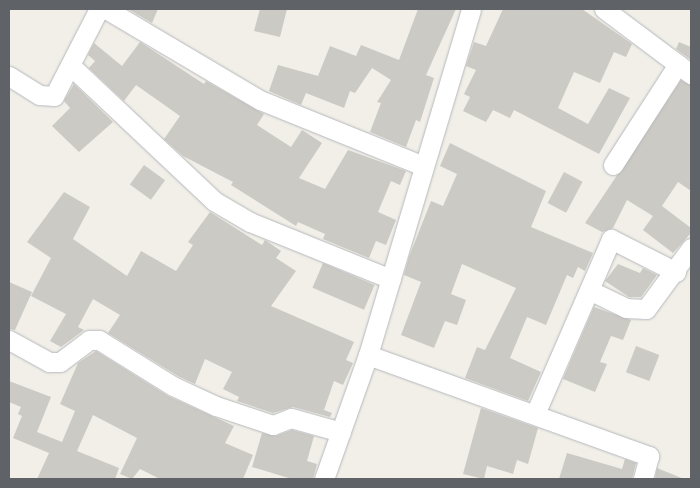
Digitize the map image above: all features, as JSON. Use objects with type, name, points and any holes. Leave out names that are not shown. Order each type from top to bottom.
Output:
[{"type":"street","points":[[9,76],[48,98],[59,92],[99,9]]},
{"type":"street","points":[[106,9],[260,100],[423,166]]},
{"type":"street","points":[[324,479],[368,355],[471,9]]},
{"type":"street","points":[[604,9],[685,69],[613,165]]},
{"type":"street","points":[[72,67],[214,201],[250,222],[391,278]]},
{"type":"street","points":[[536,414],[611,239],[676,272]]},
{"type":"street","points":[[589,290],[640,311],[652,306],[691,248]]},
{"type":"street","points":[[9,340],[49,362],[60,362],[89,340],[99,340],[173,386],[216,406],[273,425],[291,418],[341,432]]},
{"type":"street","points":[[368,355],[649,456],[643,479]]},
{"type":"building","points":[[128,9],[158,9],[152,23]]},
{"type":"building","points":[[260,9],[287,9],[280,37],[254,31]]},
{"type":"building","points":[[418,9],[456,9],[426,75],[434,78],[420,122],[416,120],[406,147],[370,132],[381,103],[377,102],[391,80],[372,68],[355,93],[350,91],[344,108],[306,93],[301,105],[269,91],[278,65],[318,76],[330,46],[356,56],[361,45],[399,60]]},
{"type":"building","points":[[503,9],[582,9],[632,44],[626,57],[614,52],[600,83],[574,72],[558,108],[588,124],[609,88],[630,98],[599,154],[514,110],[510,118],[493,110],[486,122],[463,111],[470,97],[464,94],[476,70],[466,66],[474,42],[486,46]]},
{"type":"building","points":[[140,42],[204,84],[206,81],[264,114],[257,125],[291,147],[302,130],[322,143],[299,178],[325,189],[348,150],[406,171],[400,185],[391,181],[378,212],[396,220],[386,245],[376,241],[369,258],[323,239],[325,234],[298,222],[296,226],[231,185],[233,182],[183,156],[164,139],[180,116],[136,85],[124,101],[89,68],[95,61],[88,55],[94,43],[122,66]]},
{"type":"building","points":[[679,42],[691,47],[691,60],[676,49]]},
{"type":"building","points":[[681,80],[691,85],[691,191],[678,182],[662,206],[691,228],[691,233],[673,253],[643,230],[653,216],[627,200],[613,228],[602,232],[585,223]]},
{"type":"building","points":[[74,84],[113,122],[79,152],[52,126],[70,108],[64,101]]},
{"type":"building","points":[[450,143],[546,191],[531,227],[593,253],[585,271],[578,267],[573,278],[567,275],[546,325],[527,317],[510,358],[541,372],[528,401],[465,378],[477,347],[485,350],[516,288],[462,264],[451,294],[466,300],[457,325],[445,321],[434,348],[401,335],[421,282],[404,275],[409,257],[431,201],[443,206],[457,174],[440,166]]},
{"type":"building","points":[[144,165],[165,180],[151,200],[130,184]]},
{"type":"building","points":[[564,172],[583,182],[566,213],[548,203]]},
{"type":"building","points":[[64,192],[90,207],[73,239],[127,276],[141,251],[176,271],[193,245],[188,242],[210,212],[262,245],[265,240],[281,251],[276,258],[296,271],[271,306],[354,342],[346,360],[353,363],[343,385],[334,381],[324,410],[332,413],[330,417],[293,407],[273,413],[237,401],[239,397],[223,389],[232,372],[205,359],[195,384],[178,376],[108,333],[120,315],[93,299],[78,327],[84,330],[61,347],[50,341],[66,314],[31,296],[51,258],[27,242]]},
{"type":"building","points":[[323,263],[375,285],[364,310],[312,288]]},
{"type":"building","points":[[618,264],[640,273],[643,268],[657,275],[641,297],[629,297],[605,281]]},
{"type":"building","points":[[9,282],[32,292],[15,330],[9,329]]},
{"type":"building","points":[[594,307],[631,320],[623,340],[611,336],[600,362],[607,364],[595,392],[563,379]]},
{"type":"building","points":[[636,346],[659,355],[649,381],[626,372]]},
{"type":"building","points":[[96,351],[168,396],[234,426],[225,443],[253,455],[243,479],[160,479],[140,469],[132,479],[120,474],[137,438],[93,415],[77,451],[119,468],[115,479],[37,479],[49,453],[13,438],[22,416],[18,414],[21,407],[9,402],[9,381],[51,397],[37,432],[62,442],[75,411],[60,404],[78,363]]},
{"type":"building","points":[[481,408],[538,428],[528,464],[517,460],[513,474],[487,466],[484,479],[463,474]]},
{"type":"building","points":[[292,430],[314,436],[307,461],[317,464],[313,479],[292,479],[252,467],[262,433],[276,436]]},
{"type":"building","points":[[567,453],[622,469],[625,459],[636,463],[632,479],[559,479]]},
{"type":"building","points":[[657,468],[684,479],[655,479]]}]
